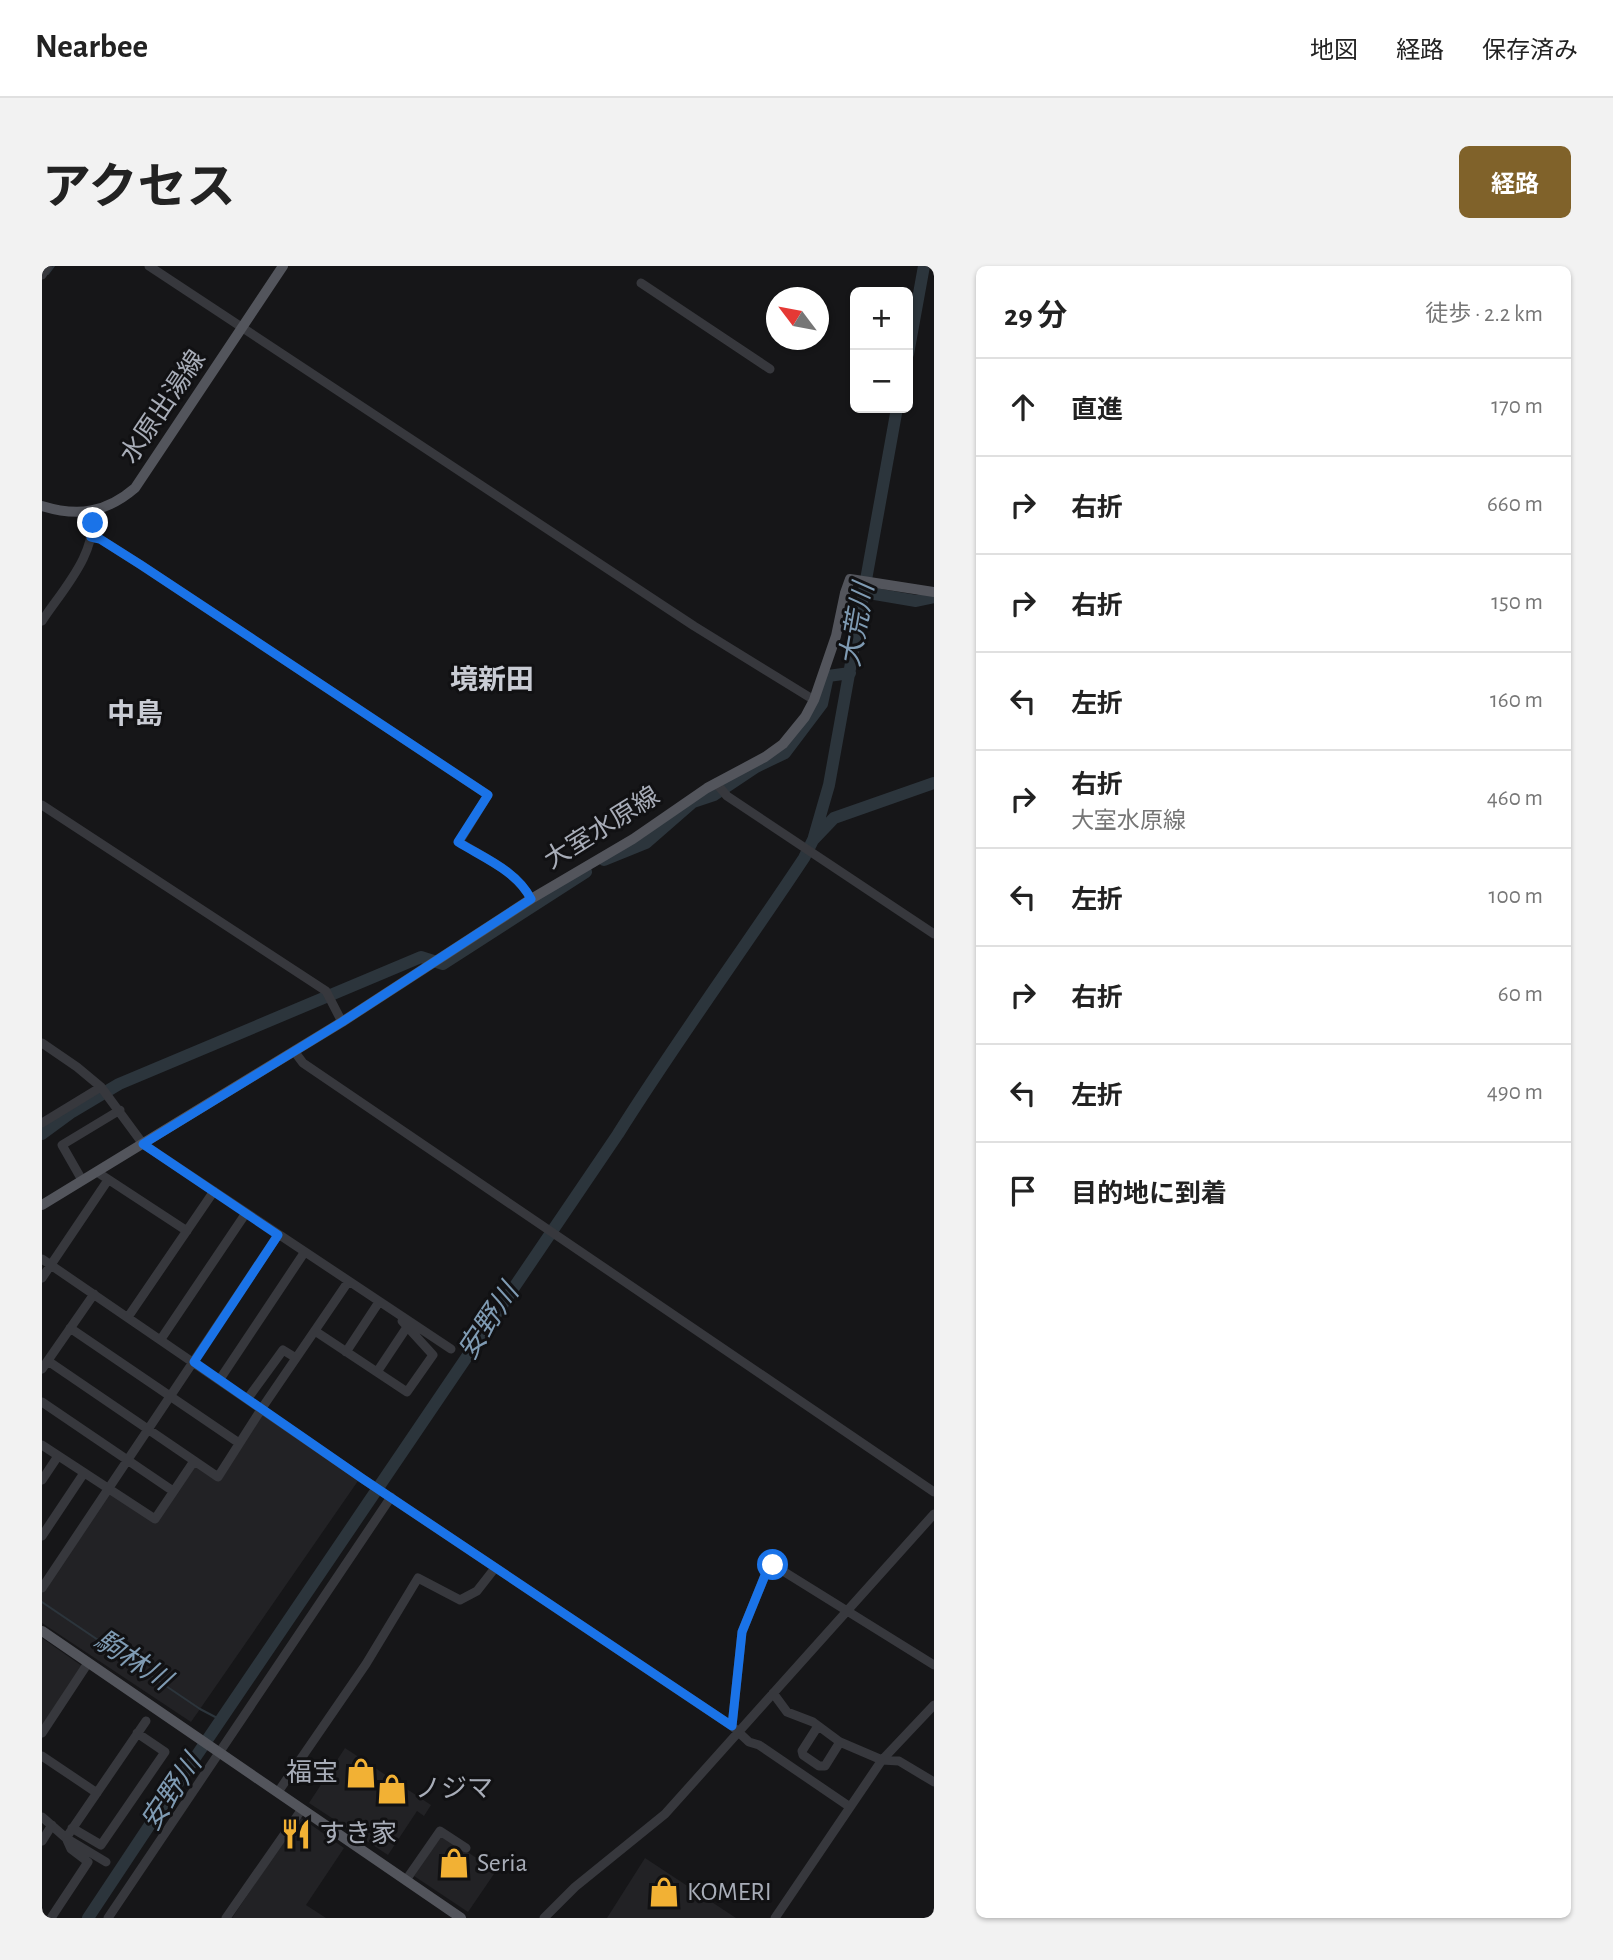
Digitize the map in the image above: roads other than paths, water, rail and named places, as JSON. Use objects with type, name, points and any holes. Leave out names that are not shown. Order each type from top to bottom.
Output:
[{"type":"main road","name":"水原出湯線","points":[[42,506],[68,513],[91,512],[117,502],[135,488],[283,266]]},
{"type":"main road","name":"大室水原線","points":[[42,1205],[342,1022],[531,899],[719,787],[783,744],[805,717],[814,700],[836,636],[850,579],[934,592]]},
{"type":"main road","points":[[42,1631],[461,1918]]},
{"type":"street","points":[[42,275],[48,266]]},
{"type":"street","points":[[149,266],[694,626],[814,700]]},
{"type":"street","points":[[640,283],[770,369]]},
{"type":"street","points":[[42,621],[84,557],[91,537],[91,512]]},
{"type":"street","points":[[91,537],[100,539],[141,565],[488,795],[458,842],[513,876],[525,886],[531,899]]},
{"type":"street","points":[[719,787],[934,934]]},
{"type":"street","points":[[42,805],[326,991],[342,1022]]},
{"type":"street","points":[[42,1043],[102,1087],[143,1144],[451,1349]]},
{"type":"street","points":[[294,1051],[303,1063],[934,1492]]},
{"type":"street","points":[[42,1123],[102,1087]]},
{"type":"street","points":[[82,1180],[62,1145],[120,1110]]},
{"type":"street","points":[[97,1172],[187,1231]]},
{"type":"street","points":[[42,1278],[46,1262],[108,1180]]},
{"type":"street","points":[[128,1317],[214,1191]]},
{"type":"street","points":[[161,1339],[246,1213]]},
{"type":"street","points":[[42,1588],[278,1235]]},
{"type":"street","points":[[220,1379],[304,1253]]},
{"type":"street","points":[[46,1262],[735,1729],[749,1742],[759,1745],[850,1807]]},
{"type":"street","points":[[94,1294],[45,1365],[148,1429],[218,1477],[348,1282]]},
{"type":"street","points":[[346,1352],[379,1302]]},
{"type":"street","points":[[314,1331],[407,1392],[433,1355],[393,1312]]},
{"type":"street","points":[[377,1372],[408,1327]]},
{"type":"street","points":[[70,1328],[239,1443]]},
{"type":"street","points":[[248,1398],[283,1350],[296,1357]]},
{"type":"street","points":[[42,1402],[173,1491]]},
{"type":"street","points":[[42,1445],[155,1519],[194,1461]]},
{"type":"street","points":[[42,1480],[58,1455]]},
{"type":"street","points":[[42,1536],[85,1473]]},
{"type":"street","points":[[108,1918],[390,1497]]},
{"type":"street","points":[[544,1918],[575,1887],[665,1814],[735,1729],[773,1693],[934,1514]]},
{"type":"street","points":[[735,1729],[742,1632],[770,1563],[934,1665]]},
{"type":"street","points":[[278,1792],[366,1664],[418,1578],[460,1600],[477,1591],[495,1568]]},
{"type":"street","points":[[42,1732],[88,1663]]},
{"type":"street","points":[[773,1693],[787,1712],[806,1718],[840,1742],[882,1760],[899,1761],[934,1782]]},
{"type":"street","points":[[775,1918],[882,1760],[934,1705]]},
{"type":"street","points":[[66,1838],[146,1721]]},
{"type":"street","points":[[818,1726],[802,1751],[803,1755],[819,1766],[825,1766],[840,1742]]},
{"type":"street","points":[[72,1828],[102,1845],[165,1752],[137,1733]]},
{"type":"street","points":[[42,1756],[97,1793]]},
{"type":"street","points":[[226,1918],[302,1809]]},
{"type":"street","points":[[42,1817],[66,1838],[106,1862]]},
{"type":"street","points":[[42,1841],[52,1825]]},
{"type":"street","points":[[406,1880],[440,1831],[466,1848]]},
{"type":"street","points":[[51,1918],[88,1862],[71,1849],[66,1838]]},
{"type":"waterway","points":[[48,274],[54,266]]},
{"type":"waterway","name":"大荒川","points":[[909,350],[924,266]]},
{"type":"waterway","name":"大荒川","points":[[814,837],[829,785],[896,413]]},
{"type":"waterway","points":[[863,592],[916,601],[934,597]]},
{"type":"waterway","points":[[604,860],[646,843],[693,802],[714,795],[756,767],[785,753],[822,704],[828,676],[850,673]]},
{"type":"waterway","name":"安野川","points":[[88,1918],[804,858],[813,840],[834,818],[934,783]]},
{"type":"waterway","points":[[42,1134],[72,1112],[119,1084],[421,957],[443,964],[586,872]]},
{"type":"waterway","name":"駒林川","points":[[42,1602],[200,1709],[221,1720]]},
{"type":"place","name":"福宝","points":[[361,1773]]},
{"type":"place","name":"ノジマ","points":[[392,1789]]},
{"type":"place","name":"すき家","points":[[296,1834]]},
{"type":"place","name":"Seria","points":[[454,1863]]},
{"type":"place","name":"KOMERI","points":[[664,1892]]},
{"type":"district","name":"境新田","points":[[492,681]]},
{"type":"district","name":"中島","points":[[135,715]]}]
